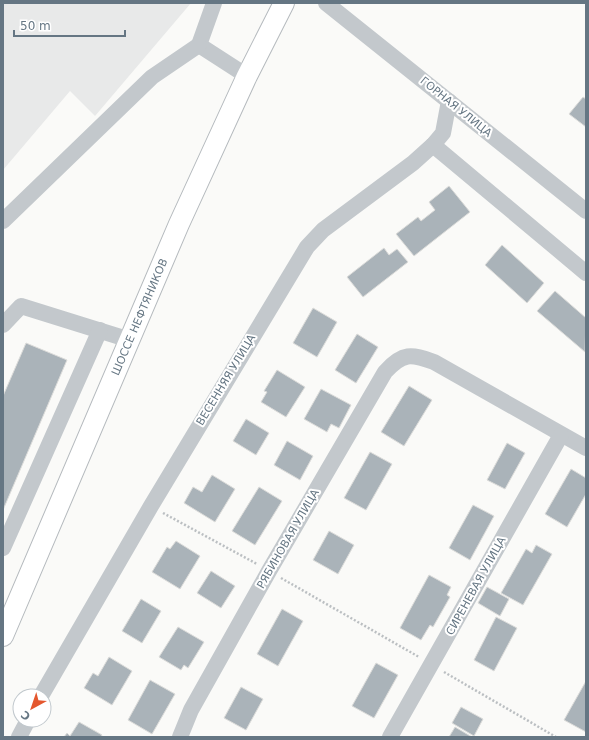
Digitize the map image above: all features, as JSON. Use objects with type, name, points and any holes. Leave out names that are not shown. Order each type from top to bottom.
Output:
[{"type":"main road","name":"ШОССЕ НЕФТЯНИКОВ","points":[[3,636],[179,224],[247,76],[284,3]]},
{"type":"street","points":[[3,221],[152,77],[199,45],[214,3]]},
{"type":"street","name":"ГОРНАЯ УЛИЦА","points":[[326,3],[586,211]]},
{"type":"street","points":[[199,45],[247,76]]},
{"type":"street","name":"ВЕСЕННЯЯ УЛИЦА","points":[[46,688],[151,506],[307,247],[323,230],[413,163],[433,145],[443,133],[449,101]]},
{"type":"street","points":[[433,145],[586,273]]},
{"type":"street","points":[[3,325],[21,306],[130,340]]},
{"type":"street","points":[[3,548],[100,330]]},
{"type":"street","name":"РЯБИНОВАЯ УЛИЦА","points":[[180,737],[191,710],[269,571],[385,372],[392,364],[401,358],[413,355],[434,362],[561,435]]},
{"type":"street","points":[[561,435],[586,448]]},
{"type":"street","name":"СИРЕНЕВАЯ УЛИЦА","points":[[390,737],[561,435]]},
{"type":"street","points":[[19,737],[24,728]]},
{"type":"path","points":[[151,506],[269,571],[556,737]]},
{"type":"shaded area","points":[[3,3],[191,3],[95,116],[70,91],[3,170]]},
{"type":"building","points":[[583,97],[586,99],[586,127],[569,114]]},
{"type":"building","points":[[449,186],[470,212],[414,256],[396,234],[418,217],[421,221],[435,210],[429,202]]},
{"type":"building","points":[[502,245],[544,283],[527,303],[485,265]]},
{"type":"building","points":[[384,248],[389,255],[397,249],[408,262],[363,297],[347,277]]},
{"type":"building","points":[[555,291],[586,318],[585,352],[537,311]]},
{"type":"building","points":[[313,308],[337,322],[317,357],[293,343]]},
{"type":"building","points":[[357,334],[378,347],[356,383],[335,370]]},
{"type":"building","points":[[26,343],[67,360],[3,510],[3,396]]},
{"type":"building","points":[[277,370],[305,387],[286,417],[261,402],[267,392],[264,391]]},
{"type":"building","points":[[409,386],[432,400],[404,446],[381,432]]},
{"type":"building","points":[[321,389],[351,405],[339,428],[331,424],[327,432],[304,419]]},
{"type":"building","points":[[246,419],[269,433],[256,455],[233,441]]},
{"type":"building","points":[[287,441],[313,456],[300,480],[274,465]]},
{"type":"building","points":[[507,443],[525,453],[505,489],[487,480]]},
{"type":"building","points":[[370,452],[392,464],[366,510],[344,498]]},
{"type":"building","points":[[571,469],[586,478],[586,494],[567,527],[545,514]]},
{"type":"building","points":[[212,475],[235,489],[215,522],[184,503],[193,487],[202,492]]},
{"type":"building","points":[[259,487],[282,501],[255,545],[232,531]]},
{"type":"building","points":[[473,505],[494,516],[470,560],[449,548]]},
{"type":"building","points":[[329,531],[354,545],[338,574],[313,560]]},
{"type":"building","points":[[176,541],[200,556],[180,589],[152,572],[167,547],[170,549]]},
{"type":"building","points":[[536,545],[552,554],[523,605],[501,593],[526,549],[532,553]]},
{"type":"building","points":[[211,571],[235,586],[221,608],[197,593]]},
{"type":"building","points":[[429,575],[451,587],[447,595],[450,597],[433,627],[430,625],[421,640],[400,628]]},
{"type":"building","points":[[487,587],[509,599],[500,616],[478,603]]},
{"type":"building","points":[[141,599],[161,611],[142,643],[122,631]]},
{"type":"building","points":[[282,609],[303,621],[278,666],[257,654]]},
{"type":"building","points":[[496,617],[517,628],[494,671],[474,660]]},
{"type":"building","points":[[178,627],[204,642],[188,668],[184,665],[181,670],[159,657]]},
{"type":"building","points":[[109,657],[132,671],[112,705],[84,688],[93,673],[98,676]]},
{"type":"building","points":[[376,663],[398,675],[374,718],[352,706]]},
{"type":"building","points":[[150,680],[175,694],[152,734],[128,720]]},
{"type":"building","points":[[586,681],[586,732],[564,720]]},
{"type":"building","points":[[241,687],[263,699],[246,730],[224,718]]},
{"type":"building","points":[[461,707],[483,719],[474,736],[452,723]]},
{"type":"building","points":[[79,722],[102,735],[101,737],[64,737],[67,733],[70,736]]},
{"type":"building","points":[[455,727],[472,737],[449,737]]}]
